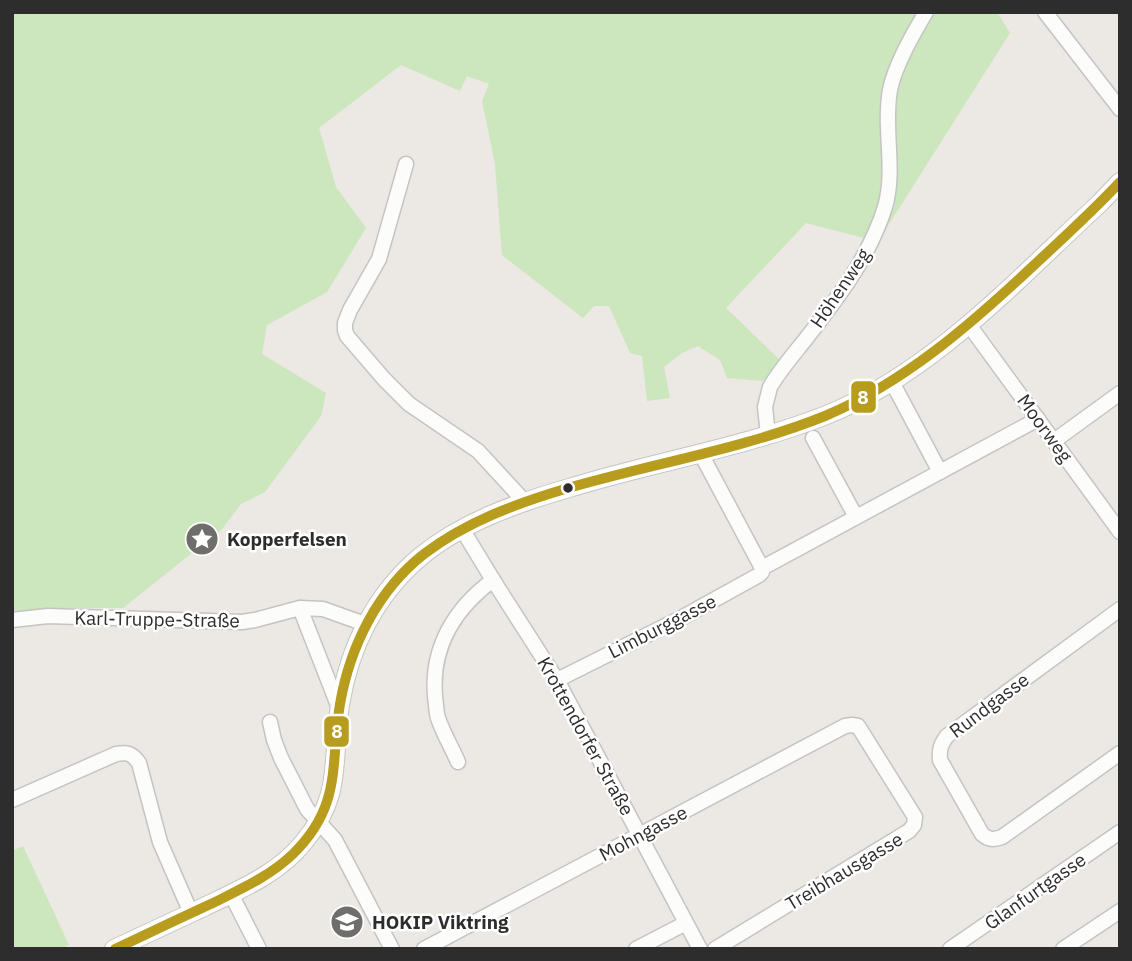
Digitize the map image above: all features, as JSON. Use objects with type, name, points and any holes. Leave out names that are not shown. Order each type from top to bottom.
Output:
[{"type":"street","name":"Höhenweg","points":[[768,435],[765,407],[769,387],[847,284],[873,238],[885,208],[889,188],[890,89],[906,47],[926,12]]},
{"type":"street","points":[[1045,12],[1120,109]]},
{"type":"street","points":[[406,164],[384,244],[368,280],[350,310],[345,330],[347,336],[409,404],[478,451],[525,502]]},
{"type":"street","points":[[120,947],[257,881],[302,845],[330,799],[335,775],[339,708],[346,673],[365,624],[386,591],[435,545],[462,529],[525,502],[606,477],[768,435],[825,416],[868,396],[915,368],[968,325],[1100,203],[1120,181]]},
{"type":"street","name":"Moorweg","points":[[968,325],[1120,532]]},
{"type":"street","points":[[892,382],[940,472]]},
{"type":"street","points":[[1054,441],[1120,393]]},
{"type":"street","name":"Limburggasse","points":[[557,680],[683,617],[759,575],[762,568],[1038,419]]},
{"type":"street","points":[[813,438],[856,517]]},
{"type":"street","points":[[701,454],[762,568]]},
{"type":"street","name":"Krottendorfer Straße","points":[[462,529],[557,680],[700,949]]},
{"type":"street","points":[[458,762],[438,717],[434,680],[440,645],[460,611],[478,591],[493,580]]},
{"type":"street","points":[[300,608],[339,708]]},
{"type":"street","name":"Karl-Truppe-Straße","points":[[12,620],[48,616],[242,622],[300,608],[323,609],[365,624]]},
{"type":"street","name":"Rundgasse","points":[[1120,609],[947,736],[939,750],[940,760],[982,834],[994,840],[1120,753]]},
{"type":"street","points":[[270,722],[281,758],[307,808],[335,841],[392,949]]},
{"type":"street","name":"Mohngasse","points":[[424,949],[845,726],[858,726],[863,731]]},
{"type":"street","name":"Treibhausgasse","points":[[715,949],[909,831],[914,825],[915,817],[863,731]]},
{"type":"street","points":[[12,800],[116,754],[127,752],[134,755],[139,763],[160,842],[191,913]]},
{"type":"street","name":"Glanfurtgasse","points":[[950,949],[1120,832]]},
{"type":"street","points":[[231,894],[259,949]]},
{"type":"street","points":[[1063,949],[1120,911]]},
{"type":"street","points":[[636,949],[686,923]]},
{"type":"green space","points":[[12,12],[918,12],[885,87],[880,201],[864,238],[806,223],[726,308],[780,360],[763,381],[727,378],[720,360],[698,346],[682,353],[664,367],[670,398],[647,401],[642,356],[630,353],[609,306],[594,306],[583,318],[502,255],[495,164],[482,101],[489,84],[467,76],[460,91],[401,65],[319,128],[336,187],[366,228],[327,292],[267,325],[262,354],[326,393],[321,416],[265,492],[241,504],[222,529],[123,608],[55,608],[12,616]]},
{"type":"green space","points":[[930,12],[997,12],[1010,33],[872,251],[899,77]]},
{"type":"green space","points":[[23,846],[69,945],[61,949],[12,949],[12,851]]},
{"type":"transit line","name":"8","points":[[115,949],[255,882],[284,862],[309,836],[320,818],[332,783],[340,704],[359,641],[368,621],[393,584],[424,554],[474,523],[528,501],[597,480],[762,438],[825,416],[854,402],[909,369],[960,331],[1009,289],[1120,182]]},
{"type":"place","name":"Kopperfelsen","points":[[202,539]]},
{"type":"place","name":"HOKIP Viktring","points":[[347,922]]}]
